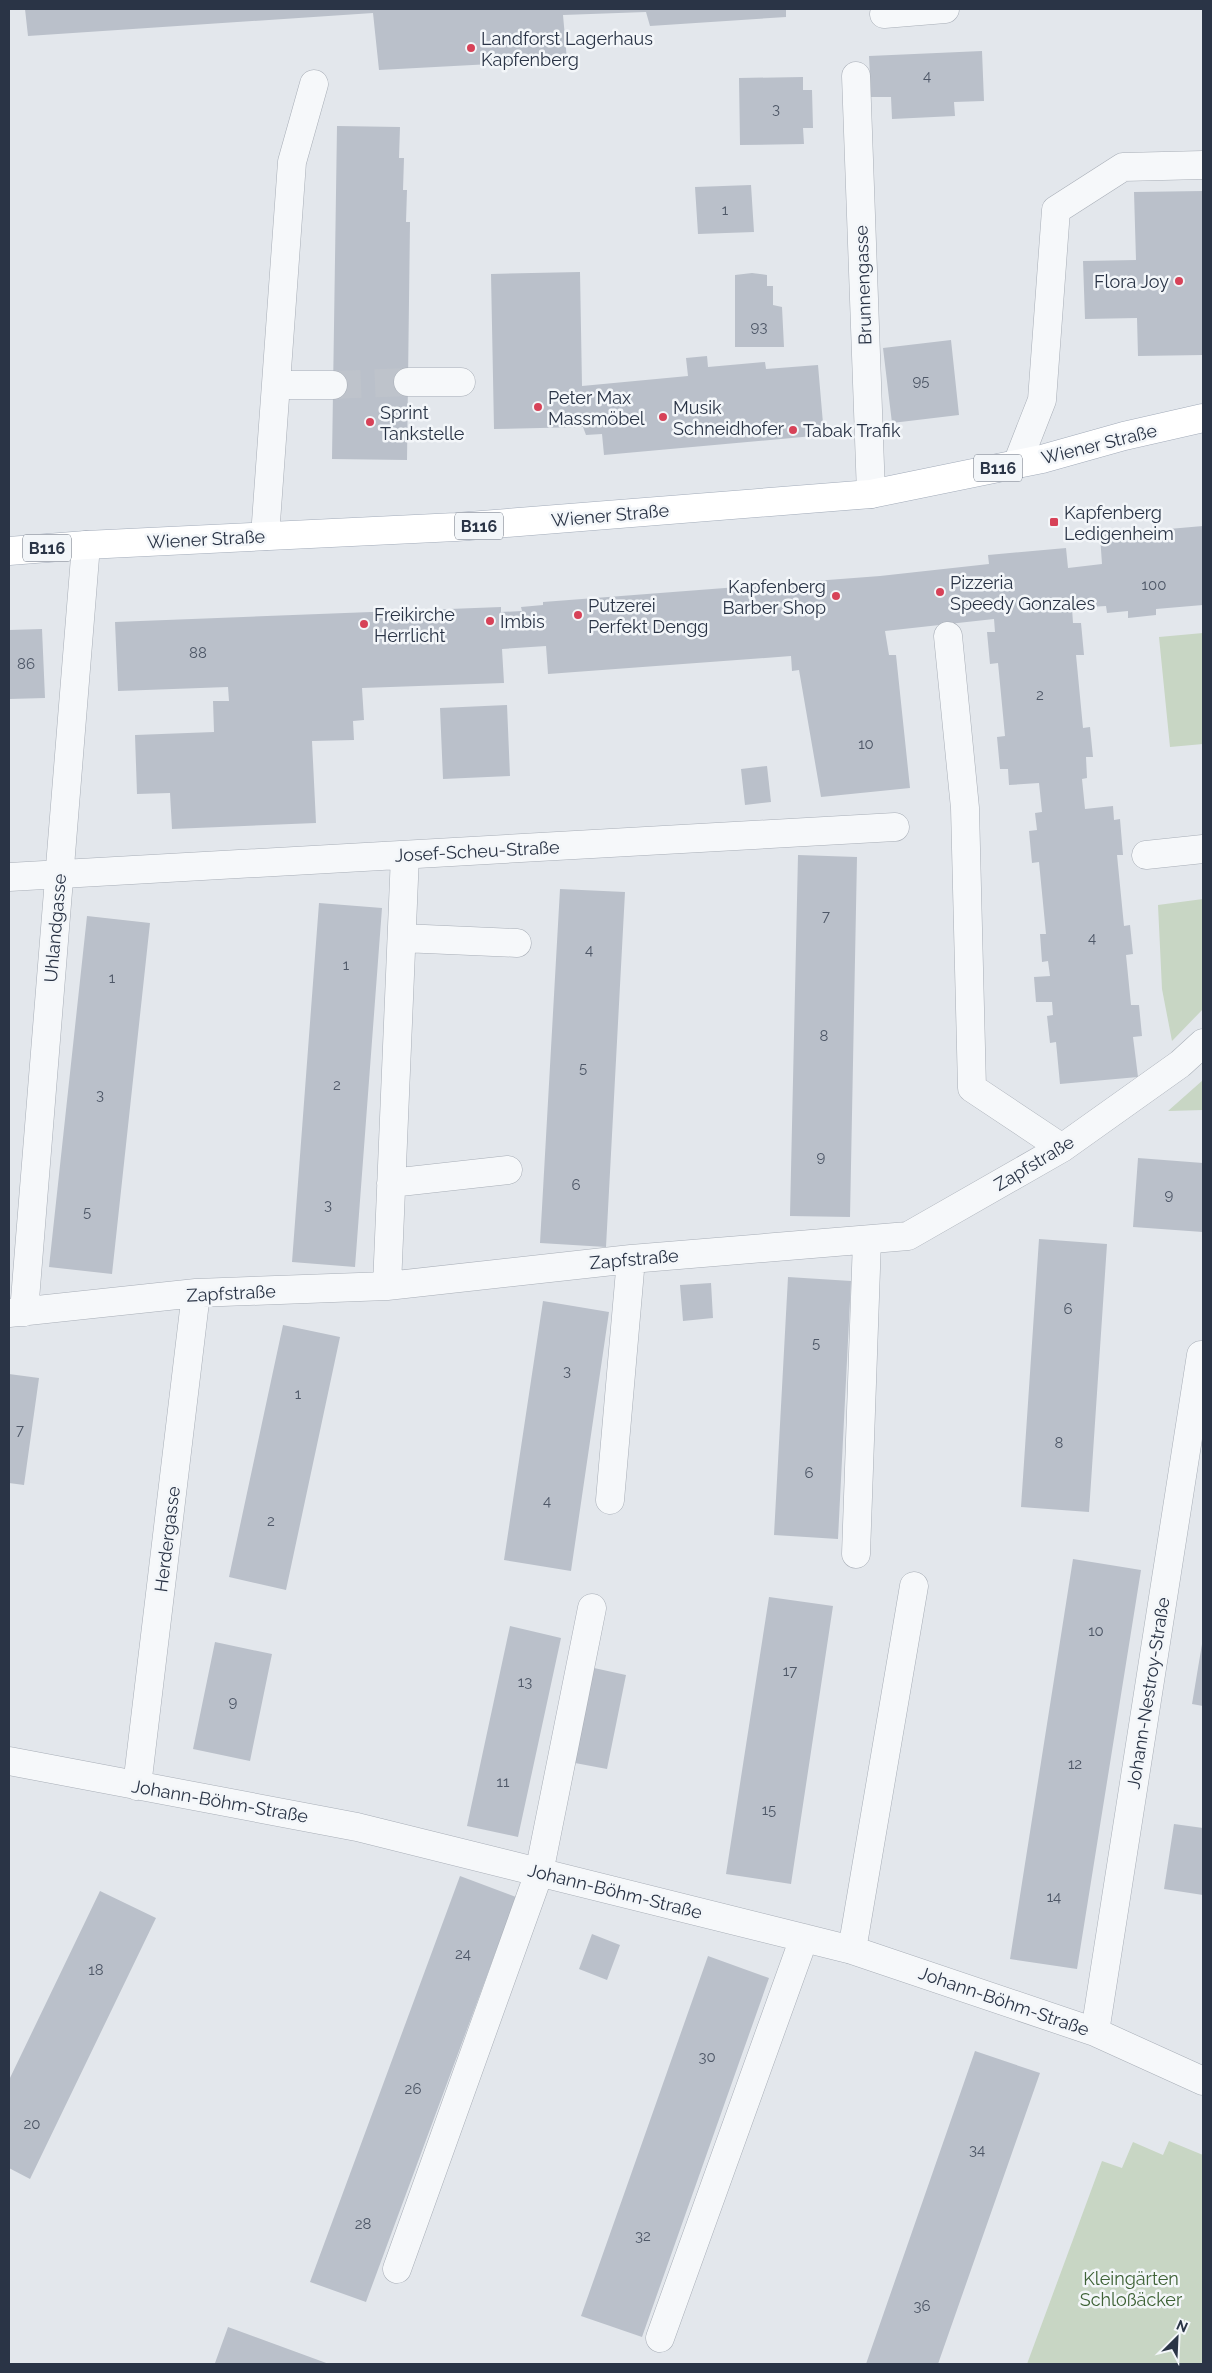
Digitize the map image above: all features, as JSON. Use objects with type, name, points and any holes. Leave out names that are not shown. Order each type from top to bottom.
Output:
[{"type":"main road","name":"Wiener Straße","points":[[9,551],[86,545],[456,528],[871,494],[1017,464],[1203,418]]},
{"type":"street","points":[[884,14],[945,9]]},
{"type":"street","name":"Brunnengasse","points":[[856,76],[871,494]]},
{"type":"street","points":[[265,536],[292,162],[314,84]]},
{"type":"street","points":[[1017,464],[1042,400],[1056,210],[1123,167],[1203,165]]},
{"type":"street","points":[[408,382],[461,382]]},
{"type":"street","points":[[276,385],[333,385]]},
{"type":"street","name":"Uhlandgasse","points":[[16,1312],[60,875],[86,545]]},
{"type":"street","points":[[948,636],[965,808],[972,1088],[1062,1148]]},
{"type":"street","name":"Josef-Scheu-Straße","points":[[9,877],[894,827]]},
{"type":"street","points":[[1146,855],[1203,849]]},
{"type":"street","points":[[387,1286],[406,855]]},
{"type":"street","points":[[402,938],[516,943]]},
{"type":"street","name":"Zapfstraße","points":[[16,1312],[196,1293],[387,1286],[631,1259],[908,1236],[1062,1148],[1180,1064],[1203,1043]]},
{"type":"street","points":[[391,1183],[508,1170]]},
{"type":"street","points":[[856,1554],[868,1240]]},
{"type":"street","points":[[610,1500],[631,1259]]},
{"type":"street","name":"Herdergasse","points":[[137,1786],[196,1293]]},
{"type":"street","name":"Johann-Nestroy-Straße","points":[[1095,2032],[1201,1355],[1203,1356]]},
{"type":"street","points":[[852,1950],[914,1586]]},
{"type":"street","points":[[397,2269],[539,1872],[592,1608]]},
{"type":"street","name":"Johann-Böhm-Straße","points":[[9,1762],[357,1827],[852,1950],[1095,2032],[1203,2081]]},
{"type":"street","points":[[660,2338],[804,1938]]},
{"type":"green space","points":[[1203,633],[1203,744],[1170,747],[1159,637]]},
{"type":"green space","points":[[1203,899],[1203,1009],[1172,1041],[1162,989],[1158,905]]},
{"type":"green space","points":[[1203,1080],[1203,1110],[1168,1111]]},
{"type":"green space","name":"Kleingärten Schloßäcker","points":[[1169,2141],[1203,2155],[1203,2364],[1027,2364],[1102,2161],[1122,2168],[1133,2142],[1163,2155]]},
{"type":"building","name":"Landforst Lagerhaus Kapfenberg","points":[[25,9],[786,9],[786,17],[650,26],[646,12],[563,15],[567,60],[379,70],[373,13],[28,36]]},
{"type":"building","points":[[982,51],[984,101],[954,102],[955,116],[892,119],[891,97],[871,97],[869,56]]},
{"type":"building","points":[[803,77],[803,90],[812,90],[813,128],[803,128],[804,144],[740,145],[739,78]]},
{"type":"building","points":[[337,126],[400,127],[399,158],[404,158],[403,190],[407,190],[406,222],[410,222],[407,460],[332,459]]},
{"type":"building","points":[[751,185],[754,232],[698,234],[695,187]]},
{"type":"building","points":[[1203,191],[1203,355],[1138,356],[1137,318],[1085,319],[1083,261],[1136,260],[1134,192]]},
{"type":"building","points":[[580,272],[582,386],[688,376],[686,358],[707,356],[708,367],[765,362],[766,369],[818,365],[824,435],[604,455],[602,434],[586,435],[583,427],[494,429],[491,274]]},
{"type":"building","points":[[752,273],[767,275],[767,286],[773,286],[773,305],[782,307],[784,347],[735,347],[735,275]]},
{"type":"building","points":[[951,340],[959,415],[892,423],[883,348]]},
{"type":"building","points":[[1203,526],[1203,605],[1156,609],[1156,615],[1128,618],[1128,611],[1107,613],[1106,606],[1072,608],[1073,623],[1081,623],[1084,655],[1076,655],[1083,728],[1090,727],[1093,757],[1086,757],[1087,778],[1082,779],[1085,809],[1113,806],[1114,820],[1120,819],[1123,855],[1117,855],[1124,926],[1130,925],[1133,954],[1126,955],[1131,1005],[1139,1005],[1142,1036],[1133,1037],[1138,1077],[1060,1084],[1056,1042],[1050,1043],[1047,1016],[1053,1015],[1052,1002],[1036,1002],[1034,977],[1050,976],[1048,961],[1042,962],[1040,934],[1046,934],[1039,862],[1032,863],[1029,831],[1037,830],[1035,813],[1042,812],[1039,783],[1009,785],[1008,769],[1000,769],[997,737],[1005,736],[998,663],[990,664],[987,632],[995,632],[994,619],[885,631],[889,655],[896,655],[910,788],[821,797],[799,670],[792,671],[791,656],[548,674],[546,646],[502,649],[504,683],[362,688],[364,720],[353,721],[354,740],[312,741],[316,823],[172,829],[170,793],[137,794],[135,735],[214,732],[213,701],[229,701],[228,687],[118,691],[115,622],[501,607],[501,612],[522,611],[521,607],[543,605],[543,602],[880,576],[989,564],[988,555],[1066,548],[1068,568],[1102,564],[1100,535]]},
{"type":"building","points":[[42,629],[45,698],[9,699],[9,630]]},
{"type":"building","points":[[507,705],[510,776],[443,779],[440,708]]},
{"type":"building","points":[[767,766],[771,802],[745,805],[741,769]]},
{"type":"building","points":[[798,855],[857,857],[850,1217],[790,1216]]},
{"type":"building","points":[[560,889],[625,892],[606,1247],[540,1243]]},
{"type":"building","points":[[319,903],[382,908],[355,1267],[292,1262]]},
{"type":"building","points":[[87,916],[150,923],[112,1274],[49,1267]]},
{"type":"building","points":[[1138,1158],[1203,1163],[1203,1232],[1133,1227]]},
{"type":"building","points":[[1039,1239],[1107,1244],[1089,1512],[1021,1507]]},
{"type":"building","points":[[788,1277],[851,1281],[838,1539],[774,1535]]},
{"type":"building","points":[[711,1283],[713,1318],[683,1321],[680,1285]]},
{"type":"building","points":[[543,1301],[609,1312],[571,1571],[504,1560]]},
{"type":"building","points":[[283,1325],[340,1337],[286,1590],[229,1577]]},
{"type":"building","points":[[9,1374],[39,1378],[24,1485],[9,1483]]},
{"type":"building","points":[[1073,1559],[1141,1570],[1077,1969],[1010,1959]]},
{"type":"building","points":[[769,1597],[833,1606],[791,1884],[726,1874]]},
{"type":"building","points":[[510,1626],[561,1638],[518,1837],[467,1826]]},
{"type":"building","points":[[215,1642],[272,1654],[250,1761],[193,1749]]},
{"type":"building","points":[[1203,1644],[1203,1706],[1192,1704]]},
{"type":"building","points":[[594,1668],[626,1675],[607,1769],[575,1763]]},
{"type":"building","points":[[1174,1824],[1203,1828],[1203,1895],[1164,1889]]},
{"type":"building","points":[[460,1876],[516,1897],[366,2302],[310,2282]]},
{"type":"building","points":[[100,1891],[156,1918],[30,2179],[9,2168],[9,2080]]},
{"type":"building","points":[[592,1934],[620,1945],[607,1980],[579,1969]]},
{"type":"building","points":[[708,1956],[769,1978],[642,2337],[581,2316]]},
{"type":"building","points":[[975,2051],[1040,2073],[938,2364],[866,2364]]},
{"type":"building","points":[[228,2327],[329,2364],[215,2363]]},
{"type":"tunnel","points":[[333,385],[408,382]]},
{"type":"place","name":"Landforst Lagerhaus Kapfenberg","points":[[471,48]]},
{"type":"place","name":"Flora Joy","points":[[1179,281]]},
{"type":"place","name":"Peter Max Massmöbel","points":[[538,407]]},
{"type":"place","name":"Musik Schneidhofer","points":[[663,417]]},
{"type":"place","name":"Sprint Tankstelle","points":[[370,422]]},
{"type":"place","name":"Tabak Trafik","points":[[793,430]]},
{"type":"place","name":"Kapfenberg Ledigenheim","points":[[1054,522]]},
{"type":"place","name":"Pizzeria Speedy Gonzales","points":[[940,592]]},
{"type":"place","name":"Kapfenberg Barber Shop","points":[[836,596]]},
{"type":"place","name":"Putzerei Perfekt Dengg","points":[[578,615]]},
{"type":"place","name":"Imbis","points":[[490,621]]},
{"type":"place","name":"Freikirche Herrlicht","points":[[364,624]]}]
